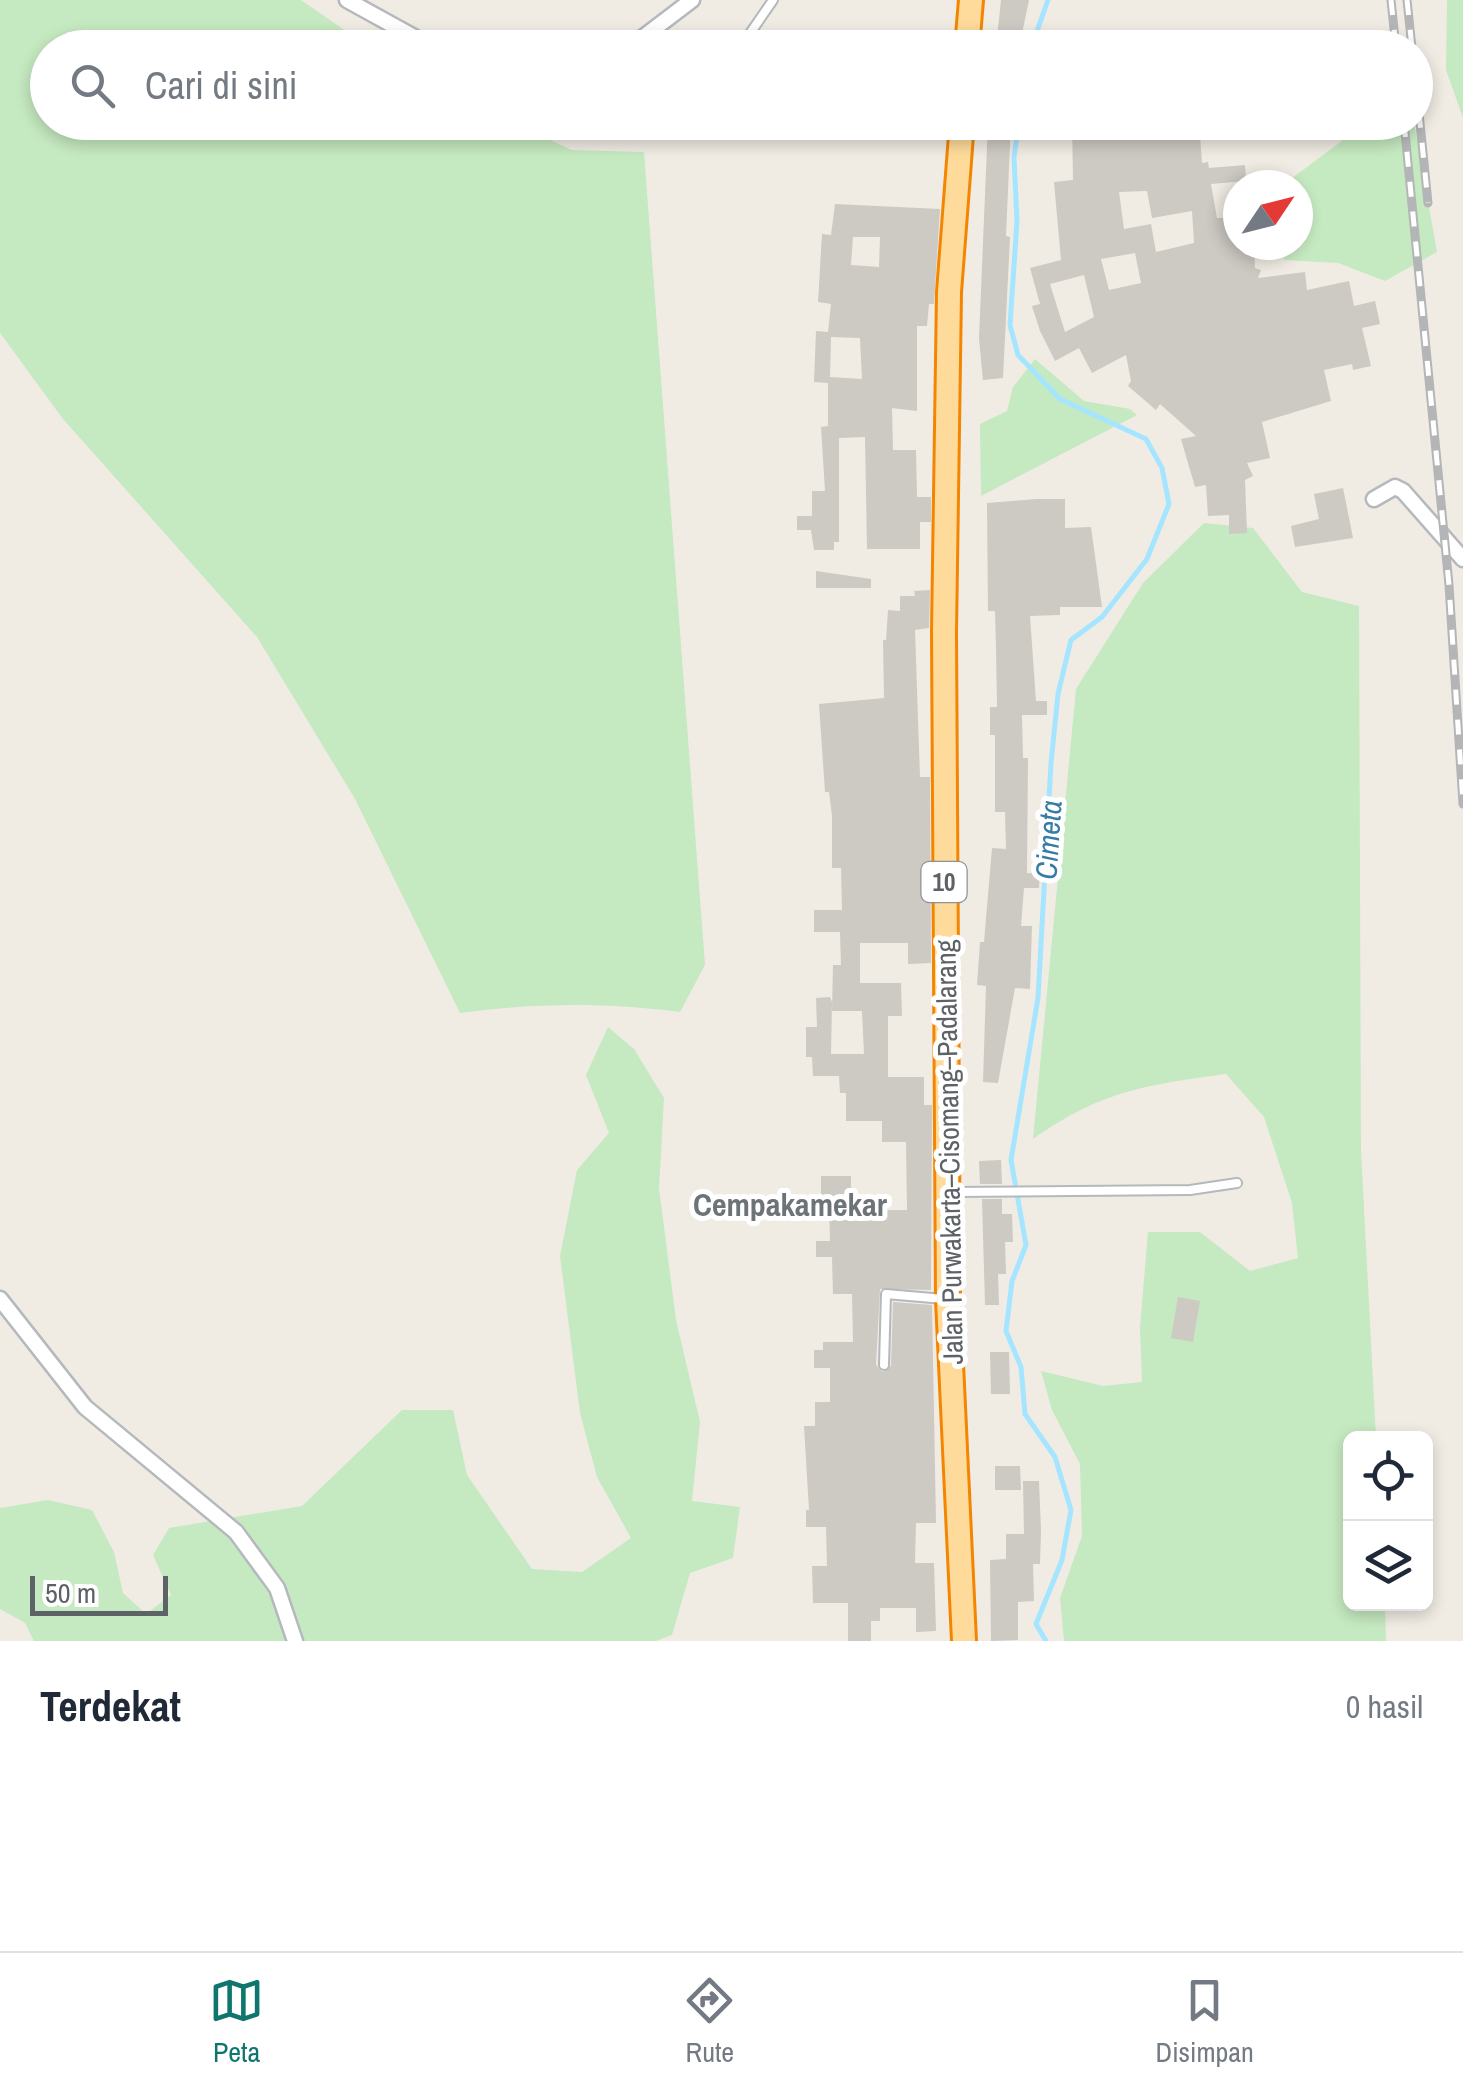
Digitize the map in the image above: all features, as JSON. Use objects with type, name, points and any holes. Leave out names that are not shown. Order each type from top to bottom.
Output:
[{"type":"highway","points":[[968,30],[971,0]]},
{"type":"highway","name":"Jalan Purwakarta–Cisomang–Padalarang","points":[[961,140],[949,292],[944,632],[948,1300],[964,1641]]},
{"type":"street","points":[[347,0],[401,30]]},
{"type":"street","points":[[653,30],[692,0]]},
{"type":"street","points":[[1374,500],[1395,487],[1403,491],[1463,559]]},
{"type":"street","points":[[0,1299],[84,1408],[236,1532],[276,1588],[295,1641]]},
{"type":"lane","points":[[752,30],[773,0]]},
{"type":"lane","points":[[947,1192],[1190,1190],[1237,1183]]},
{"type":"lane","points":[[884,1365],[886,1294],[948,1300]]},
{"type":"green space","points":[[0,0],[301,0],[344,30],[30,30],[30,140],[550,140],[572,150],[644,152],[705,965],[680,1012],[570,1005],[460,1013],[355,799],[257,637],[63,419],[0,333]]},
{"type":"green space","points":[[1447,0],[1463,0],[1463,118],[1446,70]]},
{"type":"green space","points":[[1343,140],[1417,140],[1437,252],[1385,281],[1338,263],[1285,260],[1313,260],[1313,170],[1303,170]]},
{"type":"green space","points":[[1035,359],[1084,401],[1130,409],[1137,415],[981,496],[980,424],[1007,411],[1013,387]]},
{"type":"green space","points":[[1204,523],[1253,528],[1302,592],[1359,606],[1361,1151],[1376,1431],[1343,1431],[1343,1611],[1385,1611],[1386,1641],[1064,1641],[1060,1598],[1082,1536],[1080,1464],[1052,1410],[1041,1371],[1103,1386],[1142,1382],[1140,1328],[1148,1232],[1200,1232],[1250,1271],[1298,1258],[1292,1203],[1264,1117],[1226,1074],[1171,1082],[1103,1100],[1033,1139],[1076,689],[1143,583]]},
{"type":"green space","points":[[608,1027],[634,1049],[664,1098],[659,1188],[676,1320],[700,1422],[692,1501],[740,1507],[733,1558],[690,1573],[672,1635],[656,1641],[34,1641],[25,1623],[0,1609],[0,1508],[48,1500],[92,1510],[114,1552],[123,1593],[146,1614],[171,1595],[153,1555],[169,1528],[302,1506],[402,1410],[453,1410],[467,1475],[532,1569],[582,1572],[631,1538],[597,1477],[580,1413],[560,1256],[577,1170],[609,1133],[586,1075]]},
{"type":"building","points":[[1001,0],[1029,0],[1023,30],[998,30]]},
{"type":"building","points":[[987,140],[1010,140],[1003,378],[983,380],[979,339]]},
{"type":"building","points":[[1072,140],[1200,140],[1202,163],[1208,162],[1209,168],[1245,165],[1245,170],[1223,170],[1223,183],[1211,184],[1217,218],[1223,218],[1223,260],[1255,260],[1255,268],[1261,270],[1258,278],[1305,272],[1307,290],[1349,281],[1354,306],[1375,301],[1380,324],[1362,328],[1371,366],[1353,370],[1352,364],[1324,370],[1331,401],[1262,422],[1270,458],[1247,463],[1253,476],[1245,480],[1247,533],[1229,534],[1229,515],[1208,516],[1206,485],[1195,487],[1181,439],[1196,436],[1160,404],[1156,410],[1128,386],[1131,381],[1126,355],[1092,373],[1079,348],[1055,361],[1032,306],[1040,304],[1030,268],[1061,260],[1054,182],[1073,180]],"holes":[[[1147,191],[1152,218],[1192,211],[1194,243],[1156,252],[1151,224],[1124,229],[1119,192]],[[1135,253],[1141,283],[1109,290],[1101,259]],[[1084,275],[1094,317],[1065,332],[1050,284]]]},
{"type":"building","points":[[835,204],[940,209],[934,304],[929,304],[927,326],[917,326],[917,411],[892,408],[893,450],[916,450],[917,497],[931,497],[931,522],[920,522],[920,549],[867,549],[865,437],[839,438],[839,542],[834,542],[834,550],[814,550],[811,530],[797,530],[797,516],[812,516],[812,491],[825,491],[821,427],[828,426],[828,383],[814,382],[816,331],[828,332],[831,304],[818,302],[822,234],[831,235]],"holes":[[[853,237],[880,237],[879,267],[851,265]],[[831,337],[860,338],[862,379],[830,377]]]},
{"type":"building","points":[[1343,488],[1353,538],[1295,547],[1291,526],[1319,519],[1314,494]]},
{"type":"building","points":[[1065,499],[1065,528],[1091,527],[1102,607],[1060,607],[1060,615],[1030,616],[1036,701],[1047,701],[1047,715],[1022,715],[1023,758],[1028,758],[1027,873],[1040,874],[1039,888],[1024,888],[1021,926],[1032,926],[1030,989],[1015,988],[998,1083],[983,1082],[986,986],[977,985],[980,942],[984,942],[992,848],[1006,849],[1005,812],[995,812],[995,735],[990,735],[990,707],[997,707],[995,611],[988,611],[987,503]]},
{"type":"building","points":[[816,571],[871,579],[871,588],[816,588]]},
{"type":"building","points":[[930,590],[929,628],[915,630],[920,777],[930,777],[931,963],[908,964],[908,943],[860,943],[860,983],[901,983],[902,1016],[888,1016],[888,1077],[924,1077],[924,1105],[932,1105],[931,1290],[880,1289],[876,1365],[883,1372],[891,1366],[893,1302],[932,1305],[936,1523],[916,1523],[915,1563],[934,1563],[936,1631],[916,1632],[916,1608],[880,1608],[880,1621],[871,1621],[871,1641],[848,1641],[848,1603],[813,1603],[812,1566],[827,1566],[826,1527],[806,1527],[809,1510],[804,1426],[815,1426],[815,1402],[830,1402],[830,1368],[814,1368],[814,1350],[823,1350],[823,1342],[853,1342],[852,1294],[833,1294],[832,1257],[816,1257],[816,1241],[830,1241],[829,1204],[821,1204],[821,1176],[851,1176],[851,1210],[907,1210],[906,1142],[882,1142],[882,1121],[846,1121],[846,1093],[840,1093],[839,1076],[813,1076],[812,1057],[806,1057],[806,1027],[817,1027],[816,998],[830,997],[831,1054],[864,1054],[862,1011],[832,1011],[833,965],[841,965],[840,932],[814,932],[814,910],[842,910],[841,868],[832,868],[832,816],[829,792],[825,792],[819,704],[884,698],[883,640],[888,610],[900,611],[900,596]]},
{"type":"building","points":[[1001,1160],[1002,1184],[980,1184],[979,1161]]},
{"type":"building","points":[[982,1199],[1002,1199],[1002,1214],[1012,1214],[1013,1242],[1005,1242],[1006,1274],[998,1274],[999,1305],[985,1305]]},
{"type":"building","points":[[1178,1297],[1200,1301],[1193,1342],[1171,1338]]},
{"type":"building","points":[[990,1352],[1009,1352],[1010,1394],[991,1394]]},
{"type":"building","points":[[995,1466],[1020,1466],[1021,1490],[995,1490]]},
{"type":"building","points":[[1023,1481],[1039,1481],[1040,1564],[1033,1564],[1034,1601],[1018,1602],[1018,1640],[991,1641],[990,1560],[1006,1559],[1006,1534],[1024,1534]]},
{"type":"waterway","name":"Cimeta","points":[[1037,30],[1048,0]]},
{"type":"waterway","name":"Cimeta","points":[[1016,140],[1017,221],[1010,325],[1018,355],[1060,399],[1146,439],[1162,468],[1169,504],[1147,559],[1102,617],[1071,640],[1058,694],[1038,998],[1011,1160],[1026,1245],[1012,1281],[1006,1331],[1021,1367],[1025,1414],[1055,1457],[1071,1510],[1062,1560],[1036,1624],[1046,1641]]},
{"type":"railway","points":[[1391,0],[1394,30]]},
{"type":"railway","points":[[1407,0],[1410,30]]},
{"type":"railway","points":[[1406,140],[1449,585],[1463,804]]},
{"type":"railway","points":[[1422,140],[1428,203]]},
{"type":"district","name":"Cempakamekar","points":[[790,1205]]}]
